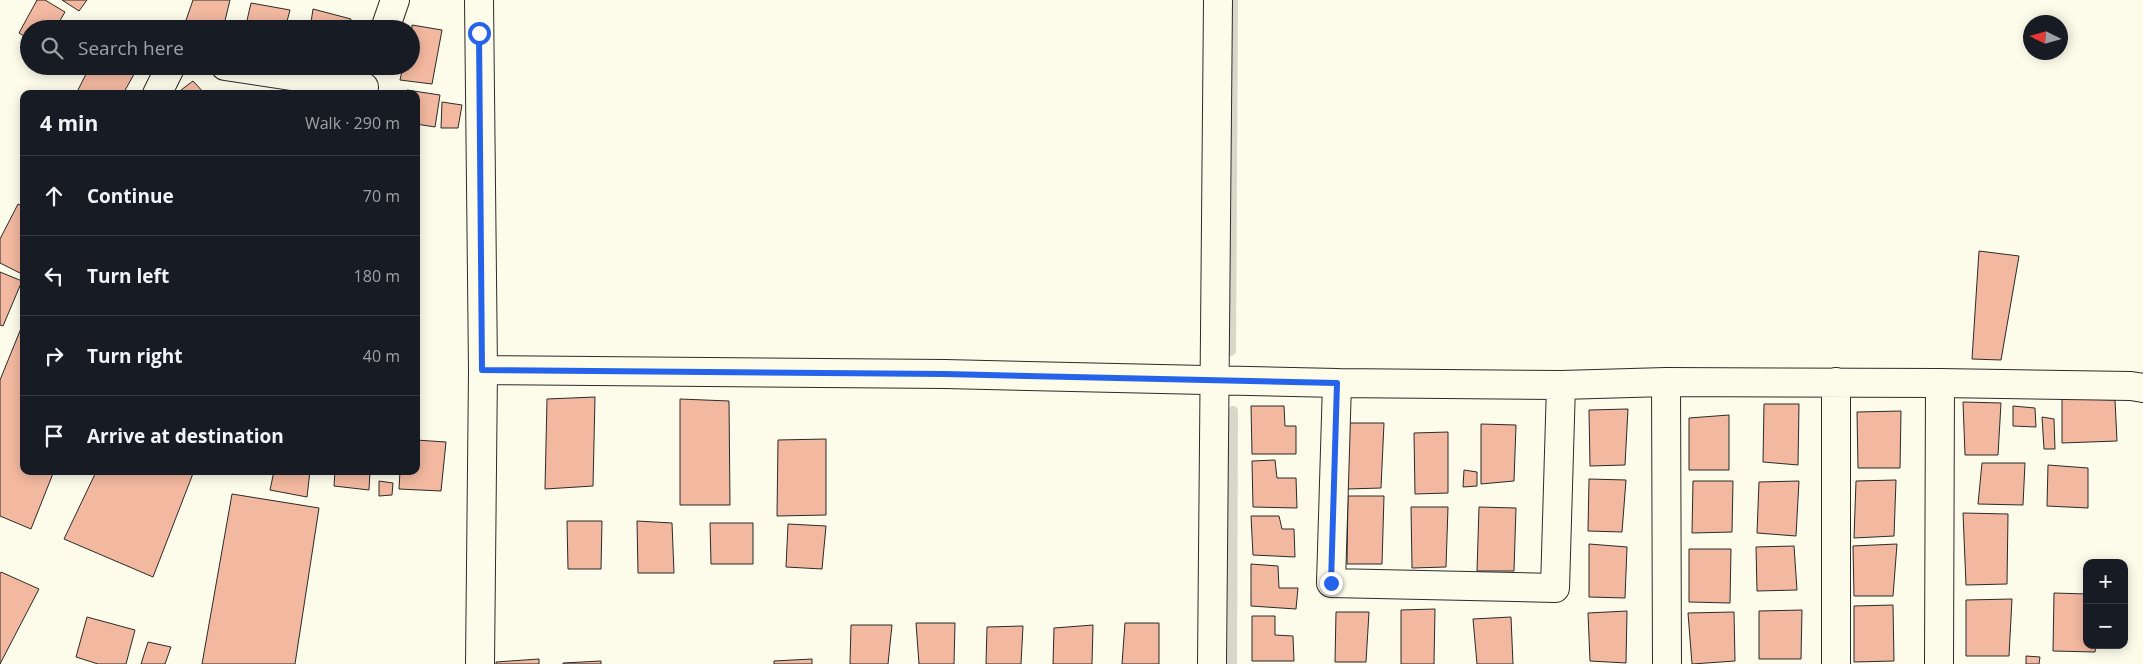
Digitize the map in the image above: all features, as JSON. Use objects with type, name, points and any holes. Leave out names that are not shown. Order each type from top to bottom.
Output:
[{"type":"street","points":[[388,20],[395,0]]},
{"type":"street","points":[[479,0],[482,370],[480,664]]},
{"type":"street","points":[[1212,664],[1218,0]]},
{"type":"street","points":[[160,90],[167,75]]},
{"type":"street","points":[[304,75],[366,82]]},
{"type":"street","points":[[482,370],[1214,379],[1337,383],[1561,385],[1666,382],[1836,382],[2131,386],[2143,388]]},
{"type":"street","points":[[1666,382],[1667,664]]},
{"type":"street","points":[[1836,382],[1836,664]]},
{"type":"street","points":[[1337,383],[1331,583],[1555,588],[1561,385]]},
{"type":"street","points":[[1939,664],[1940,383]]},
{"type":"building","points":[[37,0],[45,0],[65,12],[60,20],[26,20]]},
{"type":"building","points":[[62,0],[87,0],[79,11]]},
{"type":"building","points":[[193,0],[230,0],[225,20],[186,20]]},
{"type":"building","points":[[251,3],[290,10],[287,20],[247,20]]},
{"type":"building","points":[[313,9],[351,19],[351,20],[311,20]]},
{"type":"building","points":[[420,26],[442,30],[432,84],[400,80],[401,75],[420,75]]},
{"type":"building","points":[[86,75],[134,75],[125,90],[78,90]]},
{"type":"building","points":[[193,81],[201,90],[181,90]]},
{"type":"building","points":[[420,92],[440,95],[435,127],[420,125]]},
{"type":"building","points":[[442,102],[462,105],[458,128],[441,128]]},
{"type":"building","points":[[18,204],[20,205],[20,273],[0,263],[0,239]]},
{"type":"building","points":[[1979,251],[2019,256],[2001,360],[1972,359]]},
{"type":"building","points":[[0,272],[20,280],[20,286],[3,326],[0,325]]},
{"type":"building","points":[[20,331],[20,475],[52,475],[31,529],[0,516],[0,380]]},
{"type":"building","points":[[595,397],[593,486],[545,489],[547,399]]},
{"type":"building","points":[[2062,398],[2115,400],[2117,441],[2062,443]]},
{"type":"building","points":[[680,399],[729,401],[730,505],[680,505]]},
{"type":"building","points":[[1963,402],[2001,403],[1998,455],[1965,455]]},
{"type":"building","points":[[1764,404],[1799,404],[1798,465],[1763,462]]},
{"type":"building","points":[[1251,406],[1284,406],[1285,426],[1296,426],[1296,454],[1252,454]]},
{"type":"building","points":[[2013,406],[2035,408],[2036,427],[2013,426]]},
{"type":"building","points":[[1628,409],[1625,465],[1590,466],[1589,410]]},
{"type":"building","points":[[1901,411],[1900,468],[1858,468],[1857,412]]},
{"type":"building","points":[[1729,415],[1729,470],[1689,470],[1689,418]]},
{"type":"building","points":[[2042,417],[2054,419],[2055,449],[2044,449]]},
{"type":"building","points":[[1348,423],[1384,423],[1381,488],[1347,489]]},
{"type":"building","points":[[1481,424],[1516,425],[1514,481],[1481,484]]},
{"type":"building","points":[[1448,432],[1448,493],[1415,494],[1414,433]]},
{"type":"building","points":[[826,439],[826,515],[777,516],[778,440]]},
{"type":"building","points":[[420,440],[446,442],[441,491],[399,489],[400,475],[420,475]]},
{"type":"building","points":[[1275,460],[1277,478],[1296,478],[1297,508],[1253,507],[1252,461]]},
{"type":"building","points":[[1982,463],[2025,463],[2023,505],[1978,504]]},
{"type":"building","points":[[2048,465],[2088,468],[2088,508],[2047,506]]},
{"type":"building","points":[[1464,470],[1477,472],[1477,486],[1463,487]]},
{"type":"building","points":[[95,475],[192,475],[153,577],[64,539]]},
{"type":"building","points":[[273,475],[310,475],[307,497],[270,490]]},
{"type":"building","points":[[335,475],[370,475],[369,490],[334,486]]},
{"type":"building","points":[[1589,479],[1626,480],[1622,532],[1588,531]]},
{"type":"building","points":[[1896,480],[1894,536],[1854,538],[1856,481]]},
{"type":"building","points":[[379,481],[393,483],[392,495],[379,496]]},
{"type":"building","points":[[1693,481],[1733,481],[1732,532],[1692,533]]},
{"type":"building","points":[[1799,481],[1796,536],[1757,533],[1759,482]]},
{"type":"building","points":[[232,494],[319,508],[295,664],[202,664]]},
{"type":"building","points":[[1348,496],[1384,496],[1382,564],[1347,564]]},
{"type":"building","points":[[1411,507],[1448,507],[1446,567],[1412,568]]},
{"type":"building","points":[[1479,507],[1516,508],[1514,571],[1477,571]]},
{"type":"building","points":[[1963,513],[2008,514],[2007,584],[1966,585]]},
{"type":"building","points":[[1251,516],[1279,516],[1282,529],[1294,529],[1295,557],[1253,555]]},
{"type":"building","points":[[567,521],[602,521],[601,569],[568,569]]},
{"type":"building","points":[[637,521],[672,523],[674,573],[638,573]]},
{"type":"building","points":[[710,523],[753,523],[753,564],[711,564]]},
{"type":"building","points":[[788,524],[826,526],[822,569],[786,567]]},
{"type":"building","points":[[1589,544],[1627,547],[1625,598],[1589,597]]},
{"type":"building","points":[[1897,544],[1893,596],[1854,596],[1853,546]]},
{"type":"building","points":[[1794,546],[1797,590],[1757,591],[1756,547]]},
{"type":"building","points":[[1689,549],[1731,549],[1730,603],[1689,602]]},
{"type":"building","points":[[1251,564],[1278,566],[1279,588],[1298,588],[1296,609],[1251,606]]},
{"type":"building","points":[[1,572],[39,589],[0,664],[0,574]]},
{"type":"building","points":[[2054,593],[2083,594],[2083,649],[2095,649],[2095,652],[2053,651]]},
{"type":"building","points":[[2012,599],[2009,656],[1966,656],[1966,600]]},
{"type":"building","points":[[1893,605],[1894,661],[1854,662],[1854,606]]},
{"type":"building","points":[[1435,609],[1434,664],[1401,664],[1401,610]]},
{"type":"building","points":[[1802,610],[1801,659],[1759,659],[1759,611]]},
{"type":"building","points":[[1627,611],[1626,663],[1590,661],[1588,613]]},
{"type":"building","points":[[1336,612],[1369,612],[1366,662],[1335,662]]},
{"type":"building","points":[[1734,612],[1735,661],[1692,664],[1688,613]]},
{"type":"building","points":[[1252,616],[1275,616],[1275,635],[1293,636],[1294,661],[1252,661]]},
{"type":"building","points":[[87,617],[135,630],[126,664],[98,664],[76,657]]},
{"type":"building","points":[[1511,617],[1513,664],[1477,664],[1473,619]]},
{"type":"building","points":[[916,623],[955,623],[954,664],[919,664]]},
{"type":"building","points":[[1125,623],[1159,623],[1159,664],[1122,664]]},
{"type":"building","points":[[851,625],[892,625],[888,664],[850,664]]},
{"type":"building","points":[[1093,625],[1092,664],[1053,664],[1054,628]]},
{"type":"building","points":[[1023,626],[1021,664],[986,664],[987,627]]},
{"type":"building","points":[[148,642],[171,647],[165,664],[141,664]]},
{"type":"building","points":[[2026,656],[2040,657],[2039,664],[2026,664]]},
{"type":"building","points":[[539,659],[539,664],[496,664],[496,662]]},
{"type":"building","points":[[812,659],[812,664],[774,664],[774,661]]},
{"type":"building","points":[[601,661],[601,664],[563,664],[563,663]]},
{"type":"waterway","points":[[1231,351],[1233,0]]},
{"type":"waterway","points":[[1232,664],[1233,411]]},
{"type":"route","points":[[479,33],[482,370],[945,374],[1337,383],[1331,583]]}]
